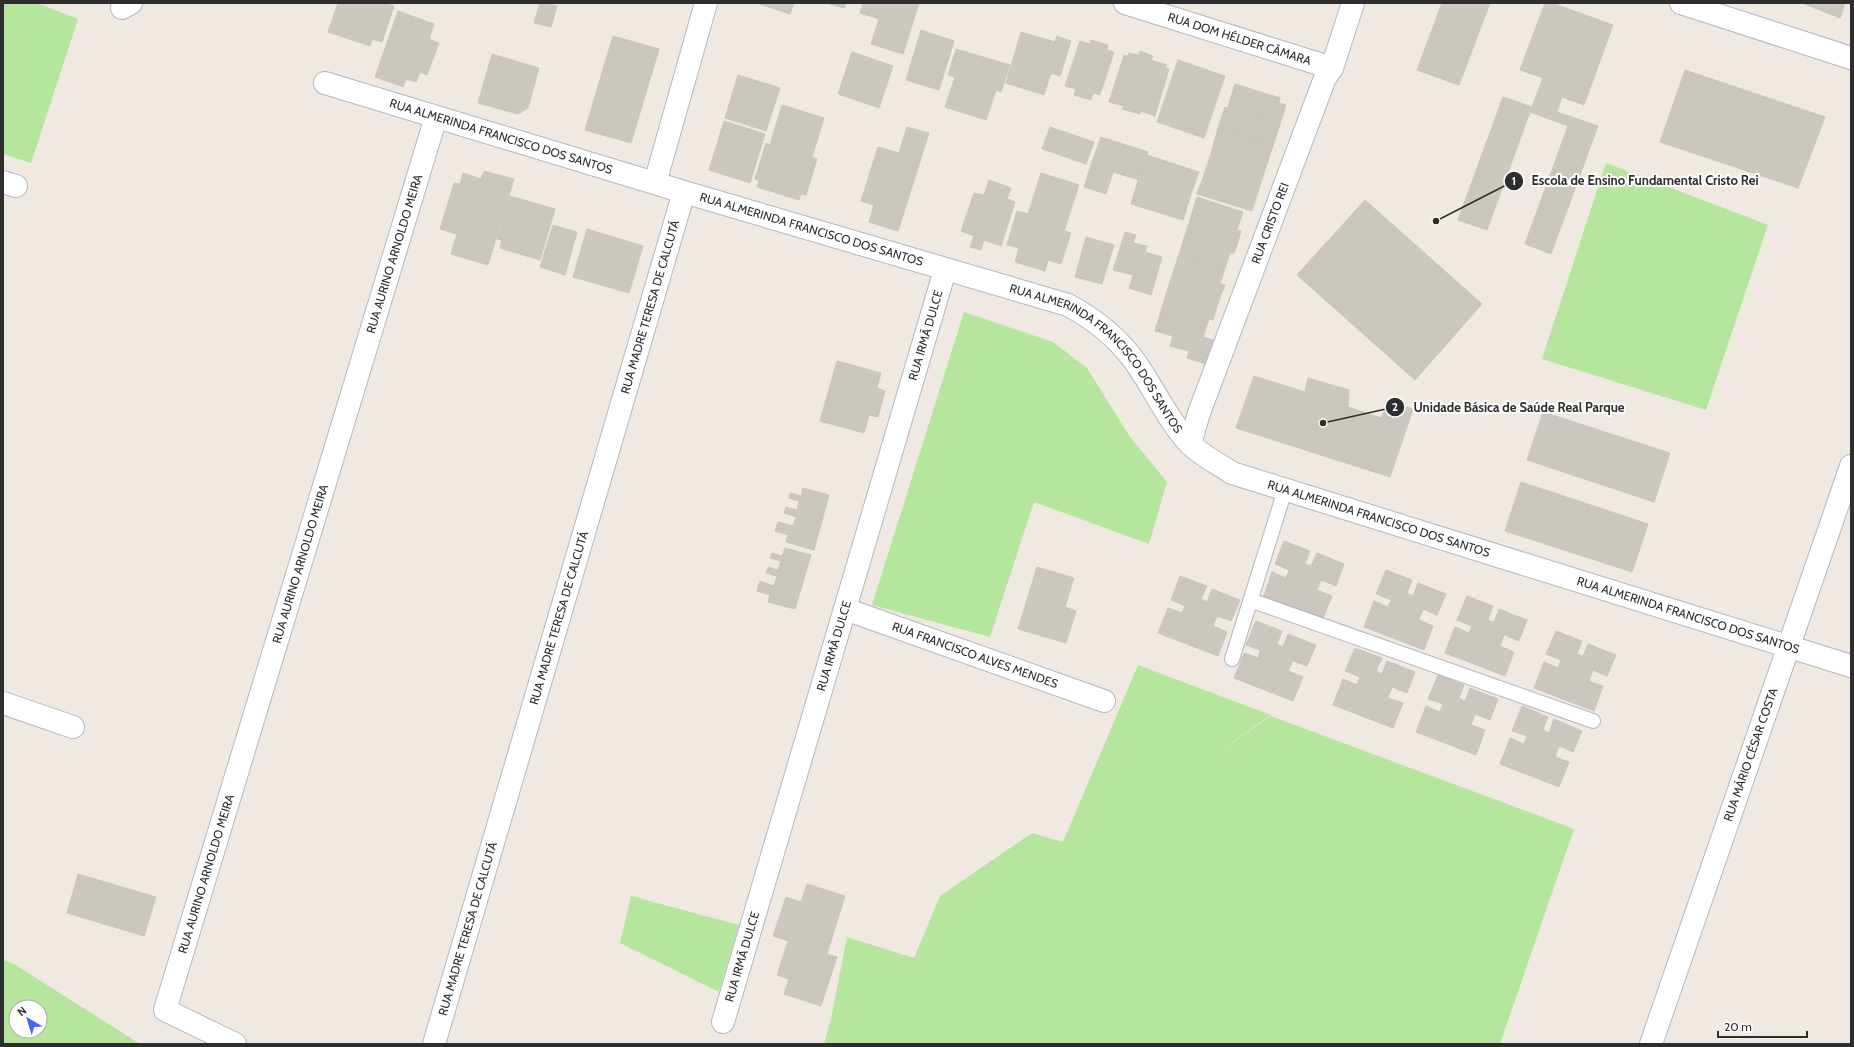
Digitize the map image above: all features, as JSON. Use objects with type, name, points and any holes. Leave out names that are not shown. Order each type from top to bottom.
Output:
[{"type":"street","points":[[655,183],[706,3]]},
{"type":"street","name":"RUA DOM HÉLDER CÂMARA","points":[[1125,3],[1332,68]]},
{"type":"street","name":"RUA CRISTO REI","points":[[1190,444],[1199,413],[1325,78],[1332,68],[1353,3]]},
{"type":"street","points":[[1681,3],[1851,58]]},
{"type":"street","name":"RUA ALMERINDA FRANCISCO DOS SANTOS","points":[[325,84],[945,270],[1068,305],[1089,316],[1112,334],[1133,360],[1162,407],[1190,444],[1232,473],[1851,666]]},
{"type":"street","name":"RUA AURINO ARNOLDO MEIRA","points":[[235,1044],[165,1010],[436,117]]},
{"type":"street","name":"RUA MADRE TERESA DE CALCUTÁ","points":[[434,1044],[684,192]]},
{"type":"street","name":"RUA IRMÃ DULCE","points":[[722,1022],[945,270]]},
{"type":"street","name":"RUA MÁRIO CÉSAR COSTA","points":[[1651,1044],[1716,851],[1789,647],[1851,466]]},
{"type":"street","name":"RUA FRANCISCO ALVES MENDES","points":[[845,608],[1104,701]]},
{"type":"street","points":[[3,703],[73,727]]},
{"type":"lane","points":[[1232,659],[1285,490]]},
{"type":"lane","points":[[1250,600],[1593,721]]},
{"type":"green space","points":[[3,3],[37,3],[78,19],[31,163],[3,154]]},
{"type":"green space","points":[[1606,163],[1768,225],[1706,410],[1542,359]]},
{"type":"green space","points":[[964,312],[1053,342],[1087,368],[1130,437],[1167,482],[1149,544],[1034,502],[990,637],[872,605]]},
{"type":"green space","points":[[1138,665],[1271,715],[1197,767],[1271,716],[1574,829],[1500,1044],[824,1044],[831,1019],[847,937],[914,958],[940,896],[1032,833],[1063,842]]},
{"type":"green space","points":[[631,896],[739,925],[719,992],[620,943]]},
{"type":"green space","points":[[3,960],[14,964],[140,1044],[3,1044]]},
{"type":"building","points":[[338,3],[384,3],[394,6],[382,42],[372,39],[370,46],[328,32]]},
{"type":"building","points":[[540,3],[557,6],[551,27],[534,23]]},
{"type":"building","points":[[757,3],[794,3],[790,14]]},
{"type":"building","points":[[826,3],[846,3],[844,8]]},
{"type":"building","points":[[863,3],[919,3],[903,54],[871,44],[879,19],[860,13]]},
{"type":"building","points":[[1442,3],[1490,3],[1459,85],[1417,70]]},
{"type":"building","points":[[1545,3],[1552,3],[1613,25],[1584,105],[1562,97],[1557,112],[1598,126],[1551,254],[1525,244],[1568,126],[1530,112],[1487,230],[1458,220],[1503,97],[1532,107],[1543,78],[1520,70]]},
{"type":"building","points":[[1802,3],[1845,3],[1840,18]]},
{"type":"building","points":[[398,11],[434,24],[429,39],[439,43],[427,75],[420,72],[416,82],[406,79],[403,87],[375,77]]},
{"type":"building","points":[[921,30],[954,41],[939,90],[906,80]]},
{"type":"building","points":[[1021,32],[1055,42],[1057,36],[1071,41],[1060,76],[1051,73],[1044,95],[1006,83]]},
{"type":"building","points":[[613,36],[659,49],[631,143],[585,130]]},
{"type":"building","points":[[1091,40],[1108,45],[1107,50],[1114,52],[1100,95],[1093,93],[1091,100],[1074,95],[1076,89],[1065,86],[1080,41],[1090,44]]},
{"type":"building","points":[[956,49],[1010,65],[1001,92],[996,90],[986,120],[945,107],[955,77],[948,75]]},
{"type":"building","points":[[1140,51],[1153,56],[1151,60],[1167,65],[1165,68],[1169,69],[1155,116],[1141,111],[1140,114],[1122,109],[1124,106],[1109,102],[1124,55],[1128,56],[1129,53],[1139,55]]},
{"type":"building","points":[[852,52],[893,66],[879,108],[838,94]]},
{"type":"building","points":[[492,54],[539,68],[528,108],[518,114],[478,103]]},
{"type":"building","points":[[1178,60],[1225,76],[1204,138],[1157,122]]},
{"type":"building","points":[[1685,70],[1825,117],[1798,188],[1660,142]]},
{"type":"building","points":[[738,75],[780,88],[766,131],[725,118]]},
{"type":"building","points":[[1235,84],[1280,98],[1279,103],[1286,105],[1280,124],[1228,107]]},
{"type":"building","points":[[782,105],[824,118],[812,157],[817,159],[806,195],[801,194],[799,200],[757,187],[759,181],[755,179],[766,143],[770,145]]},
{"type":"building","points":[[1225,107],[1280,124],[1273,146],[1218,128]]},
{"type":"building","points":[[724,121],[765,134],[750,183],[709,170]]},
{"type":"building","points":[[907,127],[929,133],[898,231],[869,222],[874,205],[861,201],[878,147],[899,153]]},
{"type":"building","points":[[1050,127],[1094,142],[1086,164],[1042,149]]},
{"type":"building","points":[[1218,128],[1273,146],[1266,167],[1212,150]]},
{"type":"building","points":[[1101,137],[1148,152],[1139,180],[1091,165]]},
{"type":"building","points":[[1212,150],[1266,167],[1259,189],[1205,172]]},
{"type":"building","points":[[1147,155],[1199,172],[1192,191],[1140,174]]},
{"type":"building","points":[[1091,165],[1113,172],[1106,194],[1084,187]]},
{"type":"building","points":[[484,171],[514,179],[488,265],[451,254],[457,234],[440,229],[454,183],[460,184],[463,173],[481,179]]},
{"type":"building","points":[[1205,172],[1259,189],[1252,211],[1197,194]]},
{"type":"building","points":[[1041,173],[1079,185],[1064,231],[1071,233],[1061,264],[1048,260],[1045,271],[1015,262],[1019,248],[1007,245],[1017,211],[1028,214]]},
{"type":"building","points":[[1140,174],[1192,191],[1183,220],[1131,204]]},
{"type":"building","points":[[989,180],[1011,188],[1007,199],[1015,202],[1001,246],[984,240],[981,250],[970,247],[974,236],[961,231],[974,193],[984,195]]},
{"type":"building","points":[[510,196],[555,209],[540,260],[500,248],[502,240],[497,239]]},
{"type":"building","points":[[1197,197],[1243,212],[1237,230],[1241,231],[1238,242],[1188,226]]},
{"type":"building","points":[[1365,200],[1482,304],[1415,380],[1297,275]]},
{"type":"building","points":[[553,225],[577,232],[565,275],[540,267]]},
{"type":"building","points":[[1188,226],[1238,242],[1234,253],[1230,253],[1225,268],[1179,254]]},
{"type":"building","points":[[587,229],[643,246],[629,293],[573,277]]},
{"type":"building","points":[[1125,232],[1136,235],[1133,243],[1147,246],[1145,252],[1162,257],[1151,295],[1129,288],[1133,275],[1113,270]]},
{"type":"building","points":[[1086,237],[1114,245],[1102,284],[1075,277]]},
{"type":"building","points":[[1179,254],[1225,268],[1220,284],[1225,285],[1219,300],[1169,285]]},
{"type":"building","points":[[1169,285],[1219,300],[1213,320],[1209,319],[1206,328],[1160,314]]},
{"type":"building","points":[[1160,314],[1206,328],[1203,337],[1213,340],[1206,364],[1187,358],[1189,351],[1170,346],[1173,336],[1155,331]]},
{"type":"building","points":[[837,361],[881,373],[877,388],[885,391],[878,417],[869,415],[864,433],[820,421]]},
{"type":"building","points":[[1254,376],[1305,392],[1308,378],[1349,390],[1348,407],[1381,418],[1389,402],[1413,409],[1390,477],[1236,428]]},
{"type":"building","points":[[1543,412],[1670,453],[1654,502],[1527,460]]},
{"type":"building","points":[[1521,482],[1648,524],[1632,572],[1505,531]]},
{"type":"building","points":[[803,488],[829,495],[814,550],[786,542],[788,535],[775,531],[778,522],[793,526],[796,517],[784,513],[786,507],[797,510],[799,501],[789,498],[790,493],[801,496]]},
{"type":"building","points":[[1284,541],[1310,551],[1305,564],[1311,566],[1317,553],[1344,564],[1336,586],[1321,580],[1317,590],[1332,596],[1322,621],[1263,598],[1272,572],[1286,578],[1289,570],[1275,564]]},
{"type":"building","points":[[785,548],[811,555],[795,609],[768,602],[770,595],[757,591],[760,581],[774,586],[777,576],[766,573],[768,567],[778,570],[781,561],[770,558],[772,553],[782,556]]},
{"type":"building","points":[[1037,567],[1074,578],[1065,607],[1076,611],[1066,643],[1018,629]]},
{"type":"building","points":[[1386,570],[1412,580],[1407,593],[1413,596],[1418,583],[1446,594],[1437,615],[1423,609],[1419,620],[1433,626],[1424,650],[1364,627],[1374,601],[1388,607],[1391,600],[1376,594]]},
{"type":"building","points":[[1180,576],[1207,586],[1201,599],[1207,602],[1212,589],[1240,600],[1231,621],[1217,616],[1213,626],[1227,632],[1218,656],[1158,633],[1168,608],[1182,613],[1185,606],[1171,600]]},
{"type":"building","points":[[1467,596],[1493,606],[1488,620],[1494,622],[1499,609],[1527,620],[1519,641],[1504,635],[1500,646],[1514,652],[1505,676],[1445,653],[1455,627],[1469,633],[1472,626],[1457,620]]},
{"type":"building","points":[[1256,621],[1282,631],[1277,644],[1283,647],[1288,634],[1316,645],[1307,666],[1293,661],[1288,671],[1303,677],[1293,701],[1234,678],[1244,653],[1258,658],[1260,650],[1246,645]]},
{"type":"building","points":[[1556,631],[1582,641],[1577,654],[1583,656],[1588,644],[1616,655],[1607,676],[1593,670],[1589,681],[1603,686],[1594,711],[1534,688],[1544,662],[1558,668],[1561,660],[1546,654]]},
{"type":"building","points":[[1355,648],[1382,658],[1376,671],[1382,674],[1387,661],[1415,672],[1407,693],[1392,687],[1388,698],[1403,703],[1393,728],[1333,705],[1343,679],[1357,685],[1360,677],[1345,671]]},
{"type":"building","points":[[1438,675],[1464,685],[1459,698],[1465,701],[1470,688],[1498,699],[1490,720],[1475,714],[1471,725],[1485,730],[1476,755],[1416,732],[1426,706],[1440,712],[1443,704],[1428,699]]},
{"type":"building","points":[[1522,706],[1548,717],[1543,730],[1549,733],[1554,719],[1582,731],[1573,752],[1559,746],[1555,757],[1569,762],[1559,787],[1500,764],[1510,738],[1524,744],[1527,736],[1512,731]]},
{"type":"building","points":[[78,874],[156,897],[144,936],[67,913]]},
{"type":"building","points":[[807,884],[845,896],[827,954],[837,957],[821,1006],[784,994],[789,979],[777,975],[788,941],[773,936],[786,897],[801,902]]},
{"type":"place","name":"Escola de Ensino Fundamental Cristo Rei","points":[[1436,221]]},
{"type":"place","name":"Unidade Básica de Saúde Real Parque","points":[[1323,423]]}]
